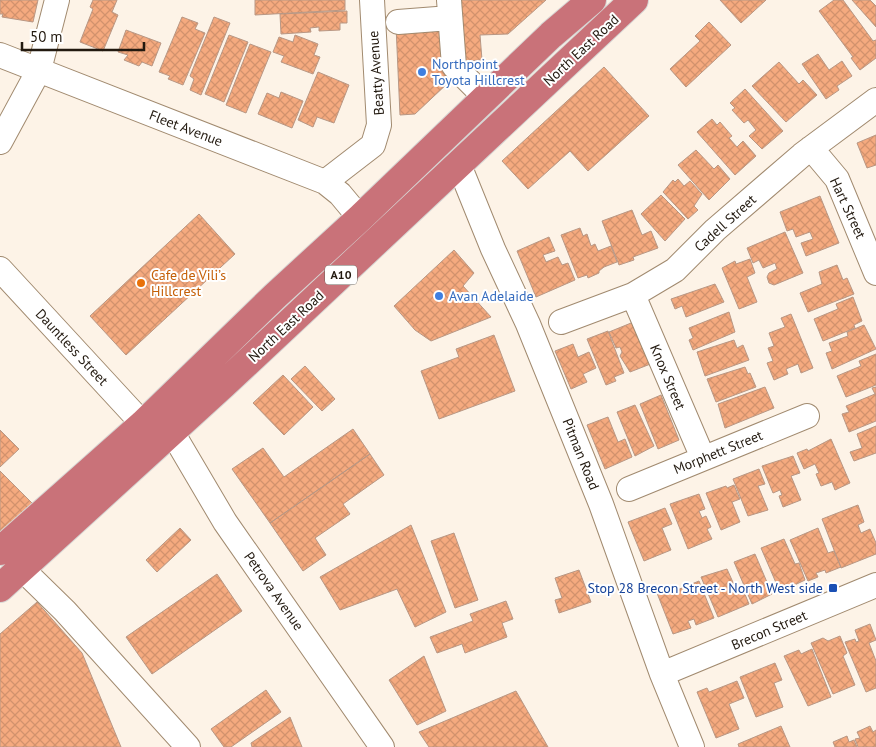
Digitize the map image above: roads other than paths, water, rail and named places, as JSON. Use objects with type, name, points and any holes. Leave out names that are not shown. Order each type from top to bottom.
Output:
[{"type":"highway","name":"North East Road","points":[[0,551],[143,424],[485,97],[592,0]]},
{"type":"highway","name":"North East Road","points":[[0,588],[172,432],[634,0]]},
{"type":"highway","points":[[446,134],[459,164]]},
{"type":"highway","points":[[143,424],[172,432]]},
{"type":"street","points":[[0,142],[39,70],[57,0]]},
{"type":"street","name":"Beatty Avenue","points":[[325,182],[372,145],[378,135],[372,0]]},
{"type":"street","points":[[398,22],[449,9],[454,66],[485,97]]},
{"type":"street","name":"Fleet Avenue","points":[[0,55],[325,182],[340,194],[360,218]]},
{"type":"street","name":"Cadell Street","points":[[561,322],[634,295],[675,270],[715,230],[811,148],[876,100]]},
{"type":"street","name":"Hart Street","points":[[811,148],[837,179],[876,273]]},
{"type":"street","name":"Pitman Road","points":[[459,164],[493,249],[528,324],[601,504],[662,674],[692,747]]},
{"type":"street","name":"Dauntless Street","points":[[0,269],[143,424]]},
{"type":"street","name":"Knox Street","points":[[634,295],[704,458]]},
{"type":"street","name":"Morphett Street","points":[[630,489],[807,416]]},
{"type":"street","name":"Petrova Avenue","points":[[172,432],[225,522],[382,747]]},
{"type":"street","points":[[22,569],[65,611],[188,747]]},
{"type":"street","name":"Brecon Street","points":[[662,674],[876,585]]},
{"type":"place","name":"Northpoint Toyota Hillcrest","points":[[422,72]]},
{"type":"place","name":"Cafe de Vili’s Hillcrest","points":[[141,283]]},
{"type":"place","name":"Avan Adelaide","points":[[439,296]]},
{"type":"place","name":"Stop 28 Brecon Street - North West side","points":[[833,588]]}]
